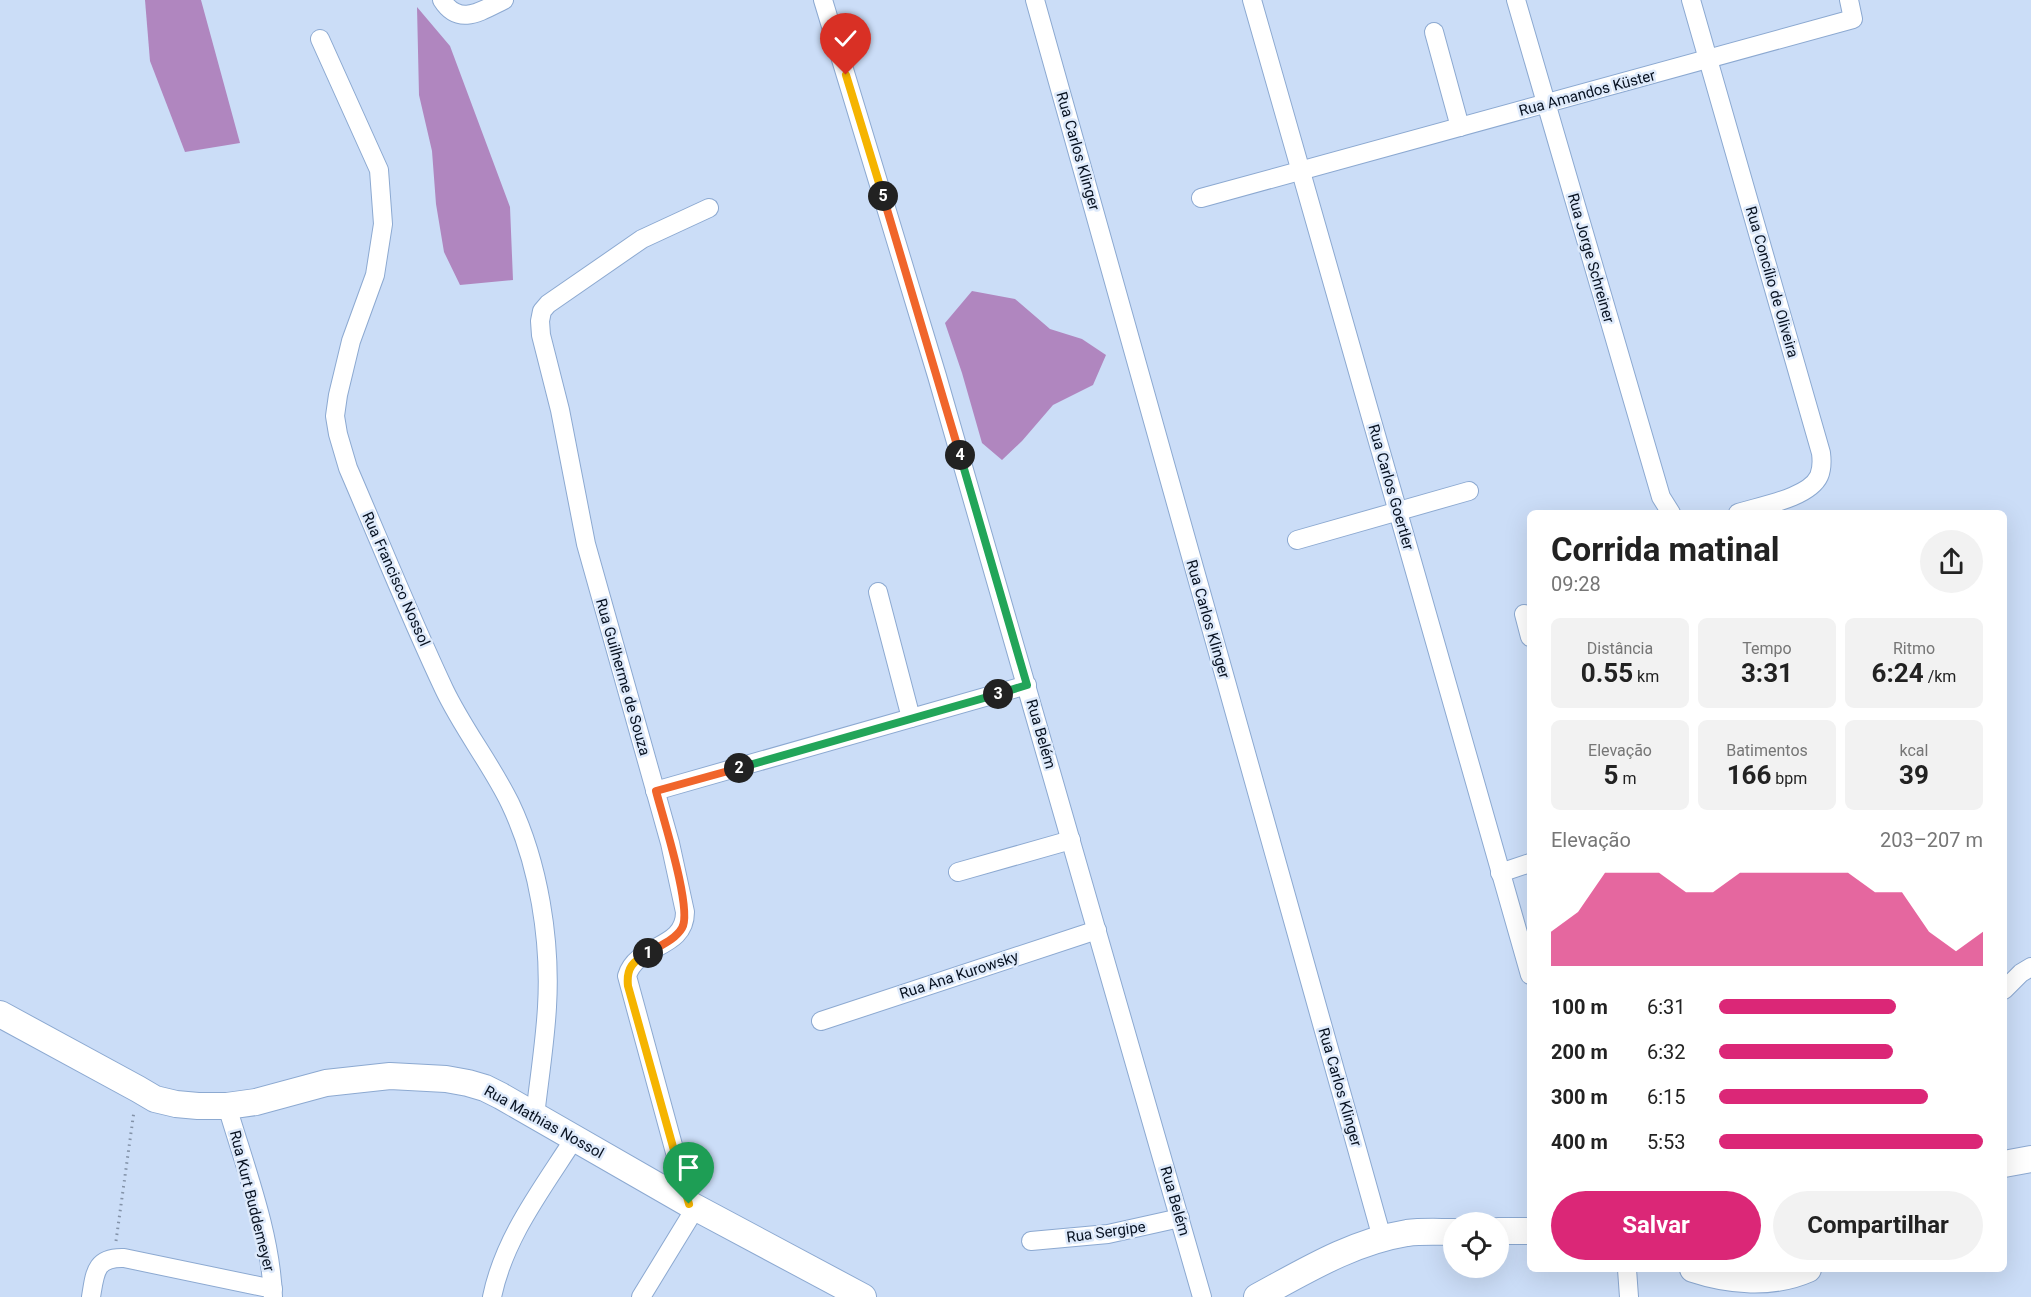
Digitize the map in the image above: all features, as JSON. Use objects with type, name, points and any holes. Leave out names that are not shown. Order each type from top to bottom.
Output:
[{"type":"street","points":[[442,0],[450,11],[463,16],[477,13],[504,0]]},
{"type":"street","name":"Rua Belém","points":[[823,0],[938,376],[1202,1297]]},
{"type":"street","name":"Rua Carlos Klinger","points":[[1035,0],[1382,1238]]},
{"type":"street","name":"Rua Carlos Goertler","points":[[1252,0],[1527,965]]},
{"type":"street","name":"Rua Jorge Schreiner","points":[[1516,0],[1661,496],[1669,510]]},
{"type":"street","name":"Rua Concílio de Oliveira","points":[[1691,0],[1821,453],[1822,464],[1813,486],[1791,497],[1748,510]]},
{"type":"street","name":"Rua Amandos Küster","points":[[1201,198],[1853,19],[1849,0]]},
{"type":"street","points":[[1434,32],[1460,127]]},
{"type":"street","name":"Rua Francisco Nossol","points":[[320,39],[379,170],[383,224],[375,275],[351,341],[338,395],[335,416],[338,434],[348,468],[444,689],[468,735],[509,801],[530,853],[538,888],[548,982],[544,1044],[535,1116]]},
{"type":"street","name":"Rua Guilherme de Souza","points":[[692,1206],[627,976],[630,966],[636,959],[681,931],[685,920],[680,886],[656,791],[586,544],[540,321],[542,311],[548,304],[626,248],[665,226],[709,208]]},
{"type":"street","points":[[1297,540],[1469,491]]},
{"type":"street","points":[[878,592],[911,718]]},
{"type":"street","points":[[1524,615],[1527,626]]},
{"type":"street","points":[[656,791],[1027,685]]},
{"type":"street","points":[[958,872],[1071,840]]},
{"type":"street","points":[[1500,873],[1527,864]]},
{"type":"street","name":"Rua Ana Kurowsky","points":[[821,1021],[1097,930]]},
{"type":"street","points":[[2007,987],[2031,966]]},
{"type":"street","name":"Rua Mathias Nossol","points":[[0,1014],[155,1099],[176,1104],[198,1107],[227,1106],[256,1102],[326,1083],[390,1076],[446,1079],[485,1088],[692,1206],[863,1297]]},
{"type":"street","name":"Rua Kurt Buddemeyer","points":[[227,1106],[261,1225],[273,1293]]},
{"type":"street","points":[[492,1297],[495,1282],[510,1243],[574,1139]]},
{"type":"street","points":[[2007,1163],[2031,1159]]},
{"type":"street","points":[[641,1297],[692,1206]]},
{"type":"street","name":"Rua Sergipe","points":[[1030,1241],[1108,1234],[1180,1218]]},
{"type":"street","points":[[1509,1232],[1527,1231]]},
{"type":"street","points":[[1257,1297],[1341,1252],[1382,1238],[1409,1233],[1443,1232]]},
{"type":"street","points":[[91,1297],[95,1273],[99,1265],[114,1257],[273,1293]]},
{"type":"street","points":[[1627,1272],[1629,1297]]},
{"type":"street","points":[[1706,1272],[1728,1278],[1752,1280],[1797,1272]]},
{"type":"path","points":[[114,1257],[138,1089]]},
{"type":"shaded area","points":[[145,0],[201,0],[240,143],[185,152],[150,61]]},
{"type":"shaded area","points":[[417,7],[450,46],[510,207],[513,280],[460,285],[444,252],[436,204],[432,151],[419,95]]},
{"type":"shaded area","points":[[972,291],[1015,299],[1050,329],[1082,339],[1106,355],[1093,385],[1053,405],[1002,460],[982,443],[945,323]]},
{"type":"route","points":[[689,1204],[627,976],[630,966],[636,959],[676,936],[684,926],[685,920],[680,886],[656,791],[1027,685],[938,376],[846,75]]}]
